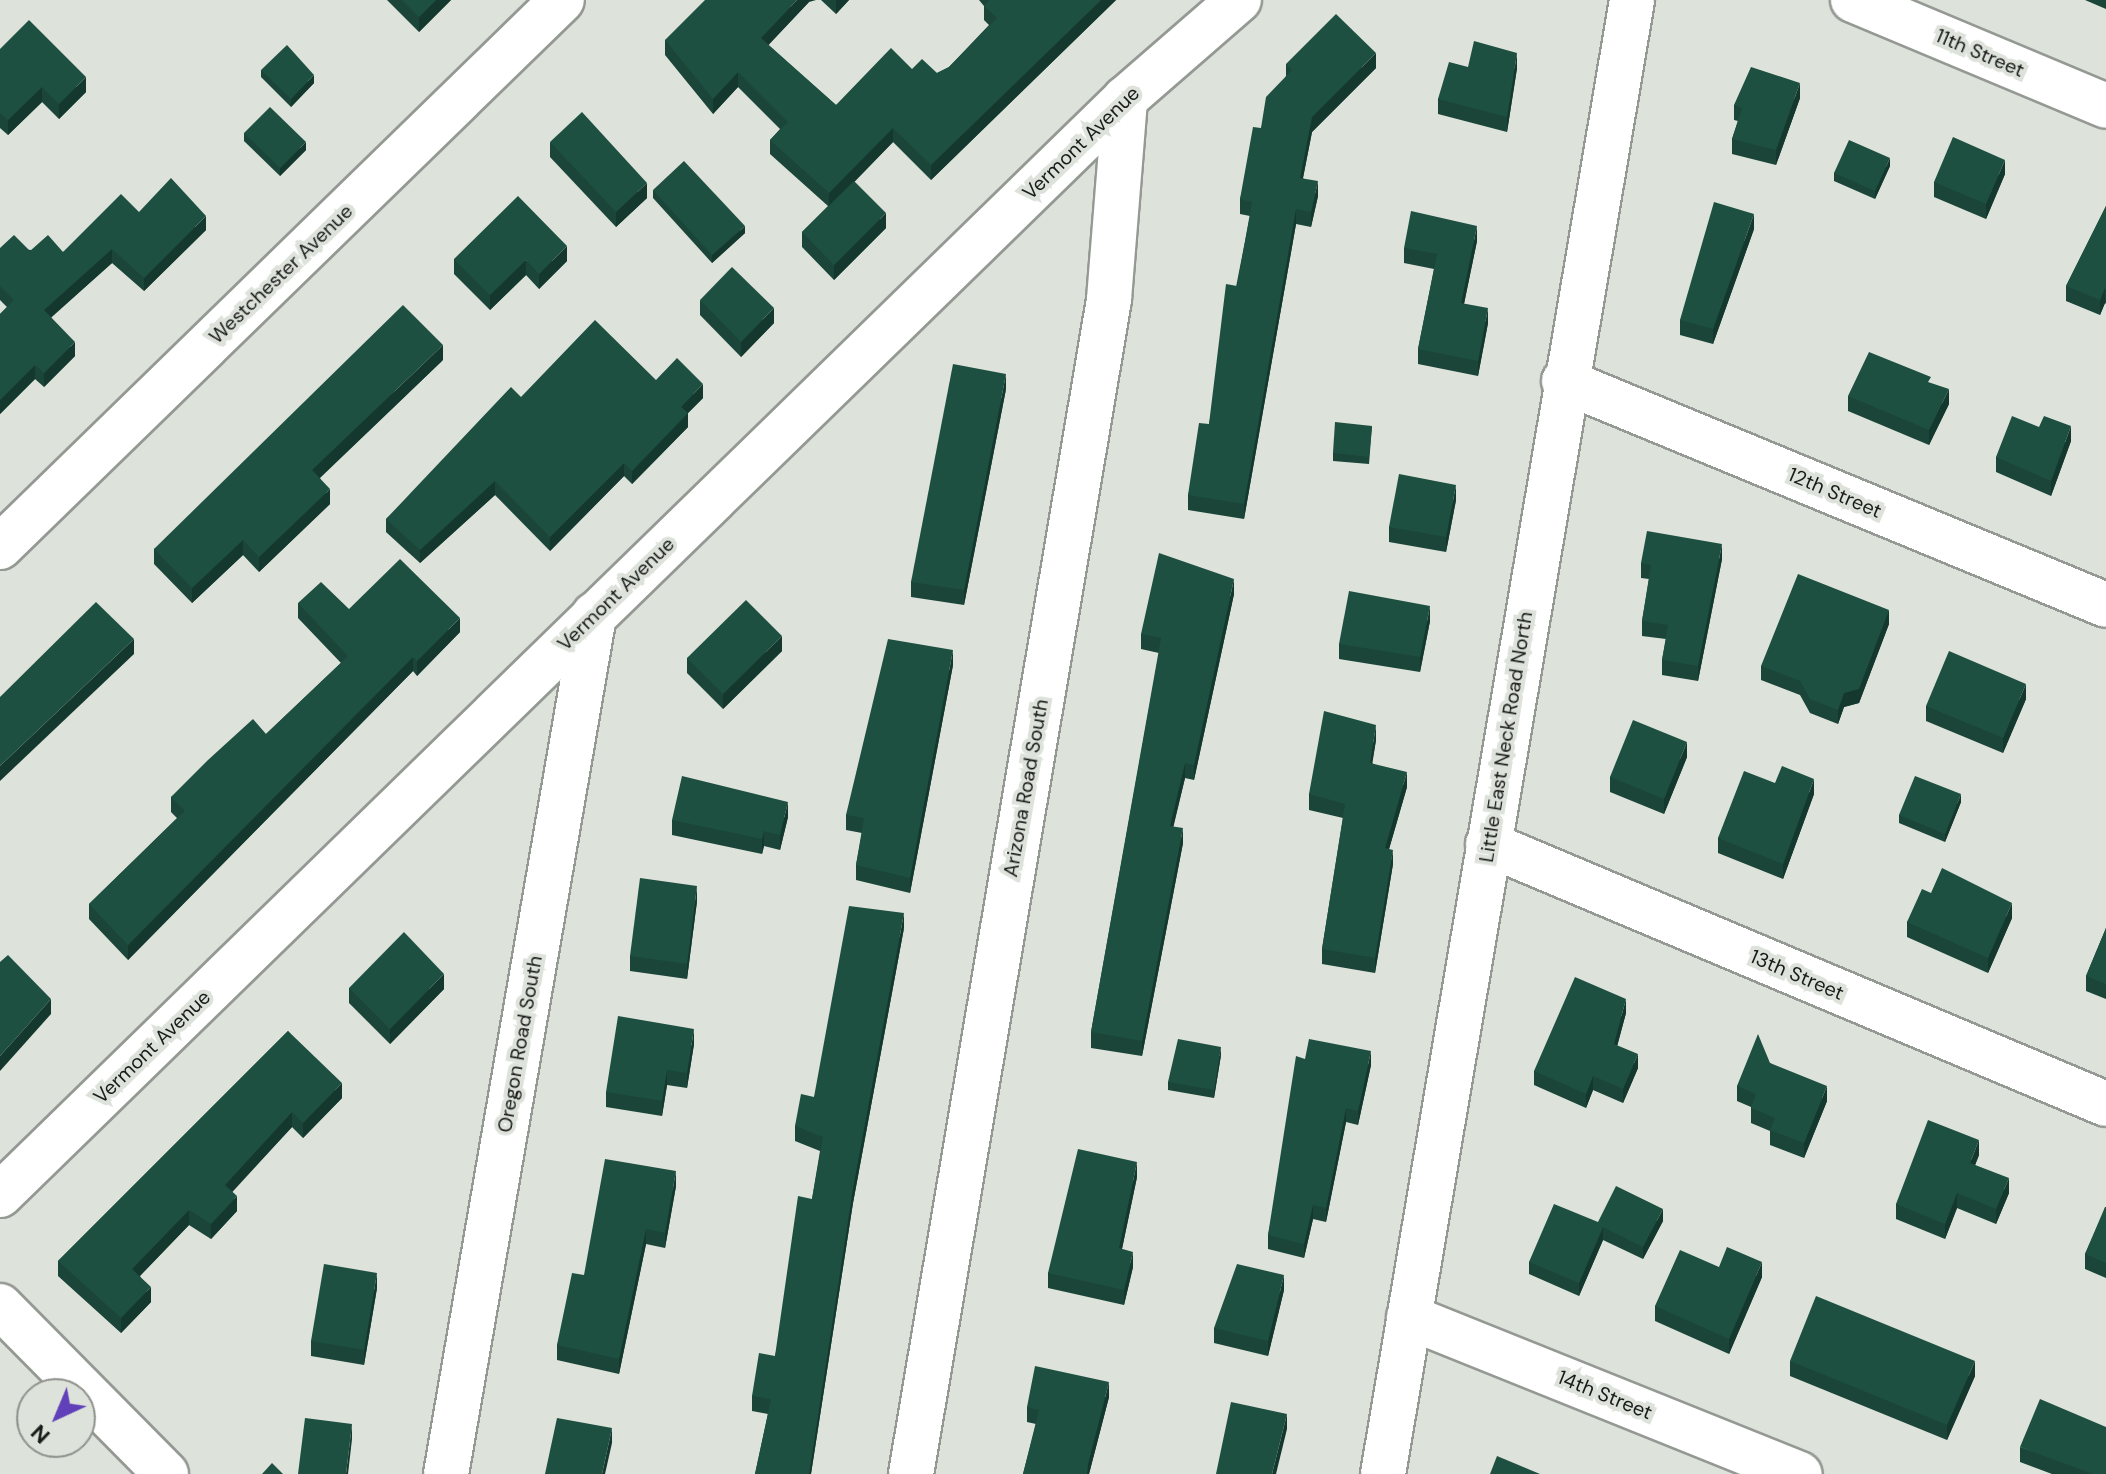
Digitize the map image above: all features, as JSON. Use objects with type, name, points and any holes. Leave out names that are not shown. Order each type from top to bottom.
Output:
[{"type":"street","name":"Westchester Avenue","points":[[0,547],[562,0]]},
{"type":"street","name":"Vermont Avenue","points":[[0,1195],[1125,99],[1239,0]]},
{"type":"street","name":"Little East Neck Road North","points":[[1383,1474],[1564,381],[1632,0]]},
{"type":"street","name":"11th Street","points":[[1853,0],[2106,106]]},
{"type":"street","name":"Arizona Road South","points":[[911,1474],[1109,299],[1125,99]]},
{"type":"street","name":"12th Street","points":[[1564,381],[2106,605]]},
{"type":"street","name":"Oregon Road South","points":[[446,1474],[594,615]]},
{"type":"street","name":"13th Street","points":[[1488,844],[2106,1104]]},
{"type":"street","points":[[0,1306],[166,1474]]},
{"type":"street","name":"14th Street","points":[[1409,1317],[1800,1474]]},
{"type":"building","points":[[402,0],[436,0],[419,17]]},
{"type":"building","points":[[705,0],[797,0],[761,38],[836,105],[891,48],[912,69],[922,59],[937,73],[949,67],[997,18],[984,6],[990,0],[1101,0],[931,165],[893,128],[829,193],[770,140],[788,122],[738,72],[713,99],[665,40]]},
{"type":"building","points":[[1336,14],[1376,53],[1312,117],[1300,178],[1318,181],[1311,212],[1296,209],[1244,504],[1188,495],[1199,423],[1209,424],[1226,284],[1237,286],[1252,202],[1240,199],[1253,127],[1261,128],[1266,97],[1292,70],[1286,64]]},
{"type":"building","points":[[29,20],[86,77],[59,104],[42,87],[8,120],[0,113],[0,49]]},
{"type":"building","points":[[1474,41],[1517,53],[1507,117],[1438,99],[1449,62],[1468,67]]},
{"type":"building","points":[[287,45],[314,75],[291,99],[261,70]]},
{"type":"building","points":[[1751,67],[1800,83],[1776,150],[1732,139],[1742,108],[1734,105]]},
{"type":"building","points":[[270,107],[306,142],[280,168],[244,133]]},
{"type":"building","points":[[582,112],[647,183],[616,212],[550,142]]},
{"type":"building","points":[[1953,137],[2005,160],[1986,204],[1934,182]]},
{"type":"building","points":[[1849,140],[1890,158],[1875,191],[1834,173]]},
{"type":"building","points":[[684,161],[745,226],[712,255],[653,190]]},
{"type":"building","points":[[171,178],[206,216],[144,278],[112,249],[44,310],[75,342],[44,373],[35,365],[0,400],[0,314],[14,300],[0,286],[0,248],[14,235],[30,251],[48,235],[63,252],[121,194],[139,212]]},
{"type":"building","points":[[854,181],[886,213],[834,265],[802,232]]},
{"type":"building","points":[[518,196],[567,246],[539,274],[526,260],[490,295],[454,259]]},
{"type":"building","points":[[1714,202],[1754,214],[1713,329],[1680,320]]},
{"type":"building","points":[[2106,206],[2106,289],[2100,300],[2066,286]]},
{"type":"building","points":[[1411,211],[1477,226],[1461,303],[1488,308],[1478,361],[1418,349],[1437,254],[1404,248]]},
{"type":"building","points":[[732,267],[774,308],[741,342],[700,300]]},
{"type":"building","points":[[403,305],[443,345],[312,470],[330,489],[259,557],[243,540],[192,588],[154,549]]},
{"type":"building","points":[[595,320],[656,380],[677,358],[703,384],[681,407],[688,413],[632,471],[624,463],[550,537],[495,481],[420,550],[386,519],[511,387],[521,397]]},
{"type":"building","points":[[1869,352],[1931,377],[1928,382],[1949,389],[1929,430],[1848,396]]},
{"type":"building","points":[[953,364],[1006,374],[964,590],[911,582]]},
{"type":"building","points":[[2012,416],[2039,427],[2044,416],[2071,426],[2051,481],[1996,457]]},
{"type":"building","points":[[1335,422],[1372,426],[1369,457],[1333,453]]},
{"type":"building","points":[[1399,474],[1456,485],[1446,537],[1389,527]]},
{"type":"building","points":[[1647,531],[1722,544],[1698,666],[1662,660],[1668,625],[1642,621],[1651,565],[1641,563]]},
{"type":"building","points":[[1159,553],[1234,579],[1194,765],[1185,763],[1170,826],[1183,828],[1142,1041],[1091,1032],[1161,638],[1141,634]]},
{"type":"building","points":[[400,559],[460,618],[417,661],[413,657],[128,945],[89,904],[185,811],[171,797],[208,760],[253,719],[266,734],[348,656],[298,603],[321,582],[349,609]]},
{"type":"building","points":[[1798,574],[1889,610],[1859,689],[1844,693],[1838,710],[1810,699],[1800,681],[1761,666]]},
{"type":"building","points":[[1349,591],[1430,606],[1420,657],[1339,644]]},
{"type":"building","points":[[746,600],[782,636],[723,694],[687,658]]},
{"type":"building","points":[[96,602],[134,639],[0,766],[0,697]]},
{"type":"building","points":[[888,639],[953,650],[910,878],[856,865],[864,818],[846,815]]},
{"type":"building","points":[[1949,651],[2026,684],[2003,738],[1926,706]]},
{"type":"building","points":[[1324,711],[1376,725],[1370,763],[1407,772],[1385,848],[1393,850],[1375,958],[1322,949],[1345,804],[1309,794]]},
{"type":"building","points":[[1633,720],[1687,742],[1664,799],[1610,777]]},
{"type":"building","points":[[1782,766],[1814,779],[1783,864],[1718,838],[1744,771],[1775,783]]},
{"type":"building","points":[[682,776],[788,802],[780,835],[764,831],[762,839],[672,820]]},
{"type":"building","points":[[1915,776],[1961,794],[1945,834],[1899,815]]},
{"type":"building","points":[[1942,868],[2012,903],[1988,958],[1907,922],[1922,889],[1931,893]]},
{"type":"building","points":[[640,878],[697,886],[687,964],[630,956]]},
{"type":"building","points":[[849,906],[904,913],[853,1188],[809,1474],[755,1474],[771,1399],[752,1396],[759,1353],[775,1356],[798,1196],[812,1199],[823,1137],[795,1126],[801,1094],[814,1097]]},
{"type":"building","points":[[2106,928],[2106,984],[2086,976]]},
{"type":"building","points":[[404,932],[444,974],[390,1029],[349,988]]},
{"type":"building","points":[[8,955],[51,999],[0,1056],[0,962]]},
{"type":"building","points":[[1575,977],[1626,999],[1614,1044],[1638,1054],[1623,1089],[1593,1076],[1586,1094],[1534,1071]]},
{"type":"building","points":[[618,1016],[694,1029],[687,1073],[667,1070],[662,1101],[606,1092]]},
{"type":"building","points":[[288,1031],[342,1083],[303,1123],[292,1112],[225,1185],[237,1196],[211,1224],[189,1210],[132,1269],[151,1287],[121,1318],[58,1261]]},
{"type":"building","points":[[1758,1034],[1770,1063],[1827,1086],[1804,1143],[1770,1130],[1775,1118],[1751,1108],[1756,1094],[1737,1086]]},
{"type":"building","points":[[1178,1039],[1221,1047],[1214,1090],[1168,1082]]},
{"type":"building","points":[[1309,1039],[1371,1051],[1358,1111],[1346,1108],[1326,1208],[1313,1205],[1304,1244],[1268,1235],[1296,1056],[1305,1059]]},
{"type":"building","points":[[1928,1120],[1979,1140],[1970,1163],[2009,1178],[1996,1209],[1957,1193],[1945,1224],[1896,1204]]},
{"type":"building","points":[[1078,1149],[1137,1162],[1119,1248],[1133,1252],[1124,1290],[1048,1273]]},
{"type":"building","points":[[605,1159],[676,1171],[665,1233],[646,1229],[619,1359],[557,1345],[572,1273],[584,1275]]},
{"type":"building","points":[[1616,1186],[1663,1209],[1643,1247],[1603,1227],[1579,1283],[1529,1262],[1554,1204],[1598,1222]]},
{"type":"building","points":[[2106,1207],[2106,1263],[2085,1254]]},
{"type":"building","points":[[1727,1247],[1762,1262],[1729,1339],[1655,1306],[1680,1250],[1719,1267]]},
{"type":"building","points":[[324,1264],[377,1273],[364,1350],[311,1341]]},
{"type":"building","points":[[1237,1264],[1284,1275],[1268,1341],[1214,1328]]},
{"type":"building","points":[[1816,1296],[1975,1361],[1947,1425],[1790,1361]]},
{"type":"building","points":[[1035,1366],[1109,1382],[1087,1474],[1023,1474],[1039,1410],[1027,1407]]},
{"type":"building","points":[[2040,1399],[2106,1427],[2106,1474],[2093,1474],[2020,1447]]},
{"type":"building","points":[[1231,1402],[1287,1414],[1272,1474],[1216,1474]]},
{"type":"building","points":[[305,1418],[352,1424],[346,1474],[298,1474]]},
{"type":"building","points":[[557,1418],[612,1428],[602,1474],[545,1474]]},
{"type":"building","points":[[1497,1456],[1540,1474],[1490,1474]]},
{"type":"building","points":[[272,1463],[283,1474],[262,1474]]}]
